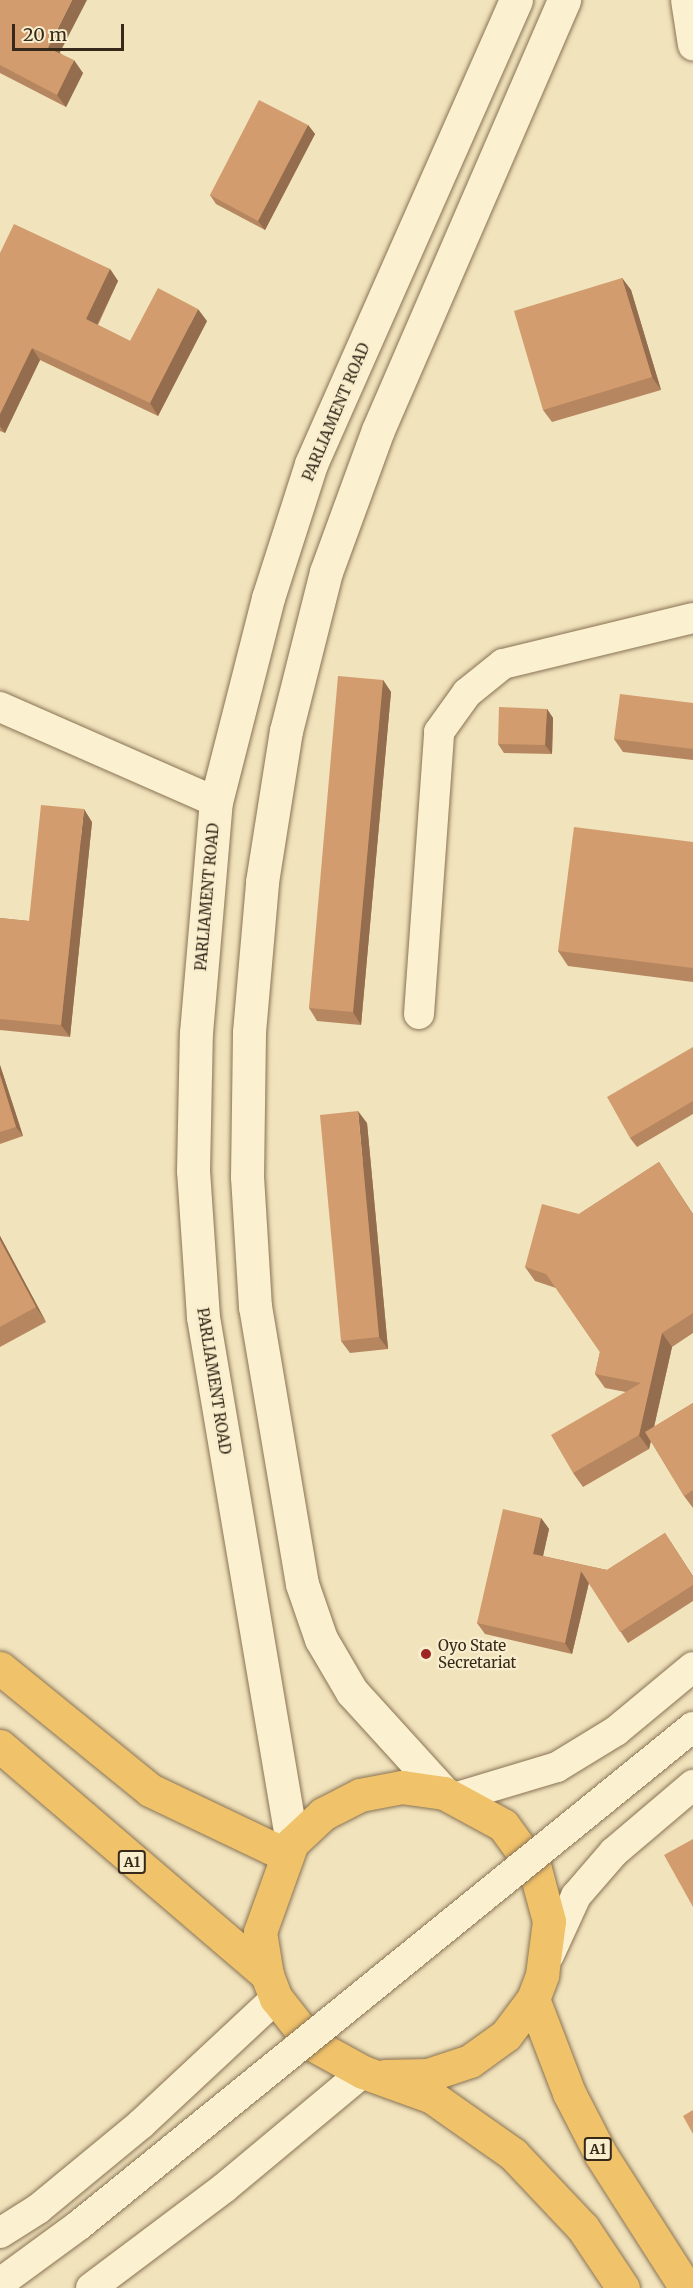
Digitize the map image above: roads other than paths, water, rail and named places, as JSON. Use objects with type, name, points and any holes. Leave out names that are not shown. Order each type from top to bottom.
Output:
[{"type":"highway","points":[[0,1668],[150,1790],[289,1849]]},
{"type":"highway","name":"A1","points":[[0,1746],[271,1987]]},
{"type":"highway","points":[[373,2074],[428,2075],[470,2061],[506,2035],[538,1987],[549,1921],[535,1869],[503,1825],[451,1795],[402,1787],[360,1795],[323,1814],[289,1849],[260,1932],[271,1987],[312,2044],[373,2074],[441,2102],[513,2154],[583,2228],[623,2288]]},
{"type":"highway","name":"A1","points":[[538,1987],[569,2093],[601,2155],[686,2288]]},
{"type":"main road","name":"PARLIAMENT ROAD","points":[[289,1849],[203,1317],[193,1171],[196,1033],[216,802],[268,598],[312,464],[516,0]]},
{"type":"main road","points":[[451,1795],[351,1692],[321,1639],[302,1584],[255,1306],[247,1177],[249,1032],[262,882],[286,731],[326,572],[378,430],[564,0]]},
{"type":"street","points":[[686,0],[693,45]]},
{"type":"street","points":[[419,1014],[439,732],[467,693],[503,664],[693,618]]},
{"type":"street","points":[[0,707],[216,802]]},
{"type":"street","points":[[451,1795],[557,1767],[616,1731],[693,1667]]},
{"type":"street","points":[[0,2283],[78,2226],[693,1727]]},
{"type":"street","points":[[538,1987],[576,1896],[614,1852],[693,1785]]},
{"type":"street","points":[[0,2233],[38,2209],[141,2124],[271,1987]]},
{"type":"street","points":[[90,2288],[373,2074]]},
{"type":"place","name":"Oyo State Secretariat","points":[[426,1654]]}]
